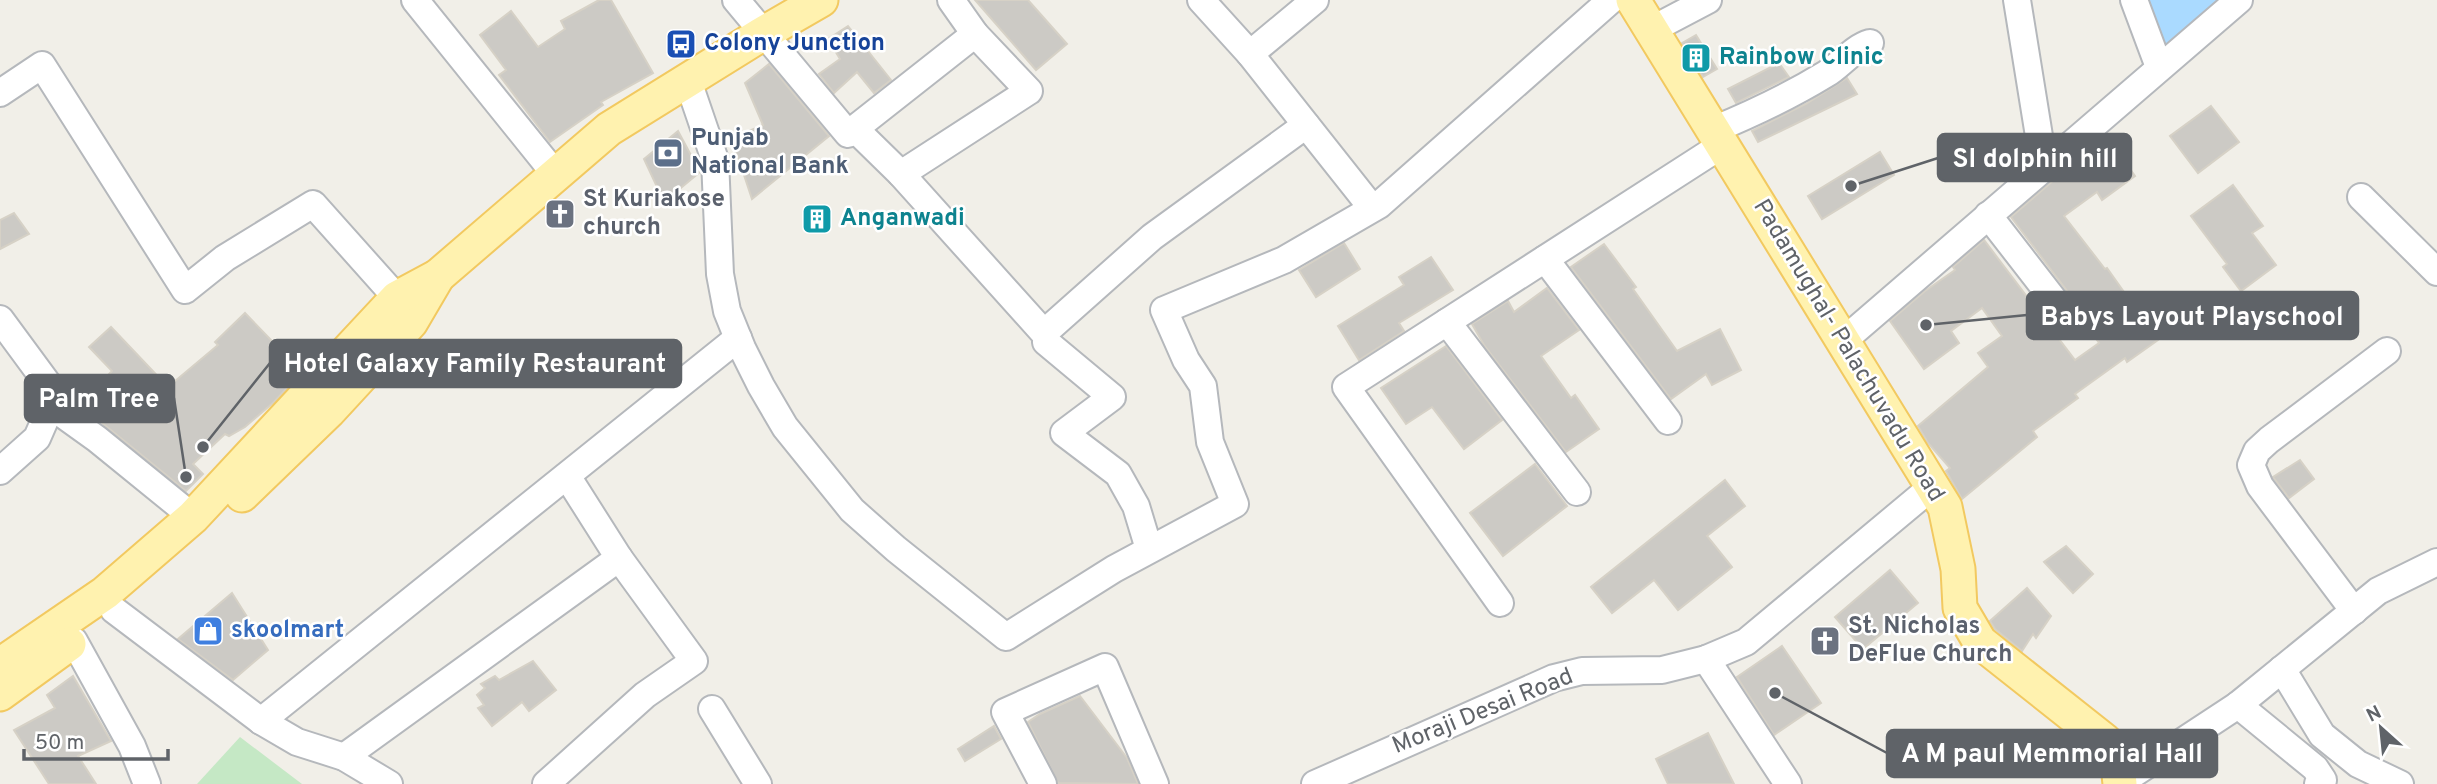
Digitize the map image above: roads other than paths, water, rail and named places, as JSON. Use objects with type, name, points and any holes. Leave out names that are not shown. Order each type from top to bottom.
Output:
[{"type":"main road","points":[[0,694],[114,610],[210,526],[324,396],[397,298],[438,276],[609,129],[821,0]]},
{"type":"main road","name":"Padamughal- Palachuvadu Road","points":[[1633,0],[1945,507],[1958,569],[1960,608],[1980,642],[2105,741],[2118,765],[2121,783]]},
{"type":"main road","points":[[0,665],[105,593],[193,517],[324,396],[411,322],[438,276]]},
{"type":"street","points":[[415,0],[556,175]]},
{"type":"street","points":[[736,0],[848,134],[975,34]]},
{"type":"street","points":[[901,174],[1029,91],[975,34],[951,0]]},
{"type":"street","points":[[1201,0],[1250,54],[1372,208]]},
{"type":"street","points":[[1250,54],[1315,0]]},
{"type":"street","points":[[688,81],[715,160],[720,274],[727,311],[761,386],[785,427],[852,510],[1006,637],[1073,593],[1236,503],[1210,442],[1203,386],[1186,360],[1164,310],[1284,260],[1372,208],[1401,187],[1611,0]]},
{"type":"street","points":[[1651,30],[1708,0]]},
{"type":"street","points":[[2017,0],[2044,167]]},
{"type":"street","points":[[2134,0],[2159,67]]},
{"type":"street","points":[[1843,341],[2239,0]]},
{"type":"street","points":[[1500,603],[1346,387],[1545,259],[1752,114],[1829,73],[1863,45],[1870,43]]},
{"type":"street","points":[[0,93],[42,65],[185,290],[225,258],[313,204],[397,298]]},
{"type":"street","points":[[855,129],[901,174],[1044,333],[1152,237],[1306,125]]},
{"type":"street","points":[[2361,197],[2437,272]]},
{"type":"street","points":[[1988,215],[2071,323]]},
{"type":"street","points":[[1545,259],[1668,421]]},
{"type":"street","points":[[0,319],[56,395],[37,438],[0,471]]},
{"type":"street","points":[[1447,322],[1577,492]]},
{"type":"street","points":[[261,721],[738,338]]},
{"type":"street","points":[[1046,342],[1112,397],[1064,433],[1118,474],[1136,506],[1149,550]]},
{"type":"street","points":[[2354,611],[2260,486],[2251,466],[2257,451],[2269,440],[2386,351]]},
{"type":"street","points":[[51,405],[193,517]]},
{"type":"street","points":[[546,784],[645,695],[694,661],[619,558],[567,476]]},
{"type":"street","name":"Moraji Desai Road","points":[[1315,784],[1554,678],[1582,671],[1662,670],[1706,659],[1745,642],[1933,486]]},
{"type":"street","points":[[344,757],[619,558]]},
{"type":"street","name":"Padamughal- Palachuvadu Road","points":[[2121,783],[2238,705],[2378,591],[2437,562]]},
{"type":"street","points":[[114,610],[261,721],[297,742],[344,757],[389,784]]},
{"type":"street","points":[[74,641],[132,746],[148,784]]},
{"type":"street","points":[[1706,659],[1788,784]]},
{"type":"street","points":[[1043,784],[1004,712],[1105,667],[1155,784]]},
{"type":"street","points":[[2282,669],[2322,735],[2358,764],[2400,784]]},
{"type":"street","points":[[2238,705],[2315,768],[2323,780],[2318,784]]},
{"type":"street","points":[[712,709],[758,784]]},
{"type":"water","points":[[2139,0],[2218,0],[2167,47]]},
{"type":"place","name":"Colony Junction","points":[[681,44]]},
{"type":"place","name":"Rainbow Clinic","points":[[1696,58]]},
{"type":"place","name":"Punjab National Bank","points":[[668,153]]},
{"type":"place","name":"SI dolphin hill","points":[[1851,186]]},
{"type":"place","name":"St Kuriakose church","points":[[560,214]]},
{"type":"place","name":"Anganwadi","points":[[817,219]]},
{"type":"place","name":"Babys Layout Playschool","points":[[1926,325]]},
{"type":"place","name":"Hotel Galaxy Family Restaurant","points":[[203,447]]},
{"type":"place","name":"Palm Tree","points":[[186,477]]},
{"type":"place","name":"skoolmart","points":[[208,631]]},
{"type":"place","name":"St. Nicholas DeFlue Church","points":[[1825,641]]},
{"type":"place","name":"A M paul Memmorial Hall","points":[[1775,693]]}]
